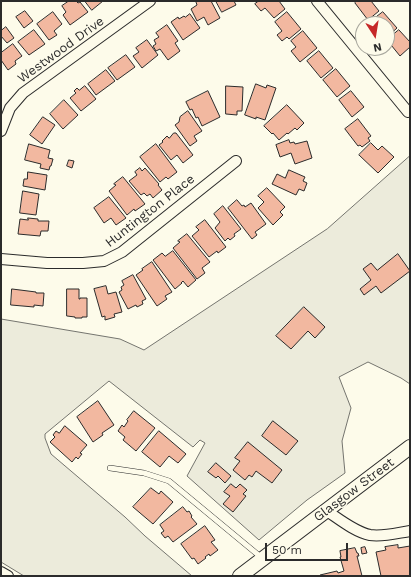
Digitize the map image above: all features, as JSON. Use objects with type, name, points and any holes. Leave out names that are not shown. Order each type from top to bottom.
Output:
[{"type":"street","name":"Westwood Drive","points":[[1,131],[10,108],[23,93],[150,1]]},
{"type":"street","points":[[317,1],[408,112]]},
{"type":"street","name":"Huntington Place","points":[[1,259],[47,263],[83,263],[104,261],[122,252],[236,161]]},
{"type":"street","name":"Glasgow Street","points":[[240,576],[410,447]]},
{"type":"street","points":[[327,511],[352,528],[369,535],[386,535],[410,531]]},
{"type":"street","points":[[1,572],[8,576]]},
{"type":"lane","points":[[110,468],[144,472],[169,481],[262,559]]},
{"type":"shaded area","points":[[410,156],[410,384],[368,362],[339,377],[351,408],[342,441],[345,473],[307,500],[259,540],[187,476],[205,443],[200,440],[193,447],[109,381],[45,434],[51,454],[192,576],[24,576],[1,562],[1,319],[120,339],[144,350],[327,229]]},
{"type":"building","points":[[69,1],[80,2],[88,12],[70,25],[63,15],[66,12],[62,6]]},
{"type":"building","points":[[85,1],[103,1],[92,10]]},
{"type":"building","points":[[211,1],[220,18],[208,25],[204,17],[197,21],[191,9],[197,5],[196,2]]},
{"type":"building","points":[[216,1],[234,1],[236,5],[222,12]]},
{"type":"building","points":[[259,1],[279,1],[285,9],[274,18],[265,8],[261,11],[255,4]]},
{"type":"building","points":[[357,1],[371,1],[379,11],[373,16],[365,16],[355,3]]},
{"type":"building","points":[[25,11],[33,21],[24,28],[16,17]]},
{"type":"building","points":[[53,12],[62,24],[54,31],[57,35],[49,40],[37,24]]},
{"type":"building","points":[[287,12],[301,29],[289,39],[287,37],[282,41],[277,35],[282,31],[275,22]]},
{"type":"building","points":[[383,12],[386,16],[378,16]]},
{"type":"building","points":[[190,14],[200,28],[183,40],[171,22],[178,17],[179,19]]},
{"type":"building","points":[[167,25],[178,41],[175,43],[180,51],[168,60],[160,49],[156,51],[153,46],[156,44],[154,40],[159,37],[156,33]]},
{"type":"building","points":[[6,27],[14,38],[7,43],[1,36],[1,31]]},
{"type":"building","points":[[34,30],[45,44],[29,55],[18,42]]},
{"type":"building","points":[[399,30],[410,42],[410,47],[400,56],[395,50],[395,33]]},
{"type":"building","points":[[303,31],[317,48],[300,62],[291,51],[296,47],[291,41]]},
{"type":"building","points":[[147,40],[158,55],[142,68],[133,56],[139,52],[136,48]]},
{"type":"building","points":[[13,44],[22,56],[15,61],[16,64],[8,70],[1,60],[1,53]]},
{"type":"building","points":[[319,51],[333,68],[321,78],[307,61]]},
{"type":"building","points":[[126,55],[135,67],[117,80],[108,68]]},
{"type":"building","points":[[336,69],[350,86],[337,97],[323,80]]},
{"type":"building","points":[[106,70],[115,81],[96,95],[88,84]]},
{"type":"building","points":[[256,84],[266,88],[267,85],[276,88],[265,120],[256,117],[256,119],[245,115]]},
{"type":"building","points":[[85,86],[96,99],[81,111],[70,98],[76,93],[74,91],[77,88],[79,90]]},
{"type":"building","points":[[226,86],[243,87],[242,111],[237,111],[237,115],[226,114]]},
{"type":"building","points":[[208,91],[220,117],[202,126],[198,117],[196,118],[192,109],[190,110],[186,102]]},
{"type":"building","points":[[351,91],[364,107],[352,117],[339,100]]},
{"type":"building","points":[[64,100],[78,115],[63,129],[50,114]]},
{"type":"building","points":[[287,105],[304,123],[297,130],[295,128],[279,140],[264,126]]},
{"type":"building","points":[[188,111],[202,131],[194,136],[197,141],[190,146],[175,125],[179,122],[180,117]]},
{"type":"building","points":[[43,117],[55,125],[42,144],[30,135]]},
{"type":"building","points":[[358,119],[371,136],[368,138],[370,141],[362,147],[360,145],[358,146],[345,129]]},
{"type":"building","points":[[176,133],[193,155],[183,163],[177,155],[171,160],[159,145],[167,136],[169,138]]},
{"type":"building","points":[[289,140],[290,143],[294,142],[295,144],[307,141],[312,158],[295,164],[291,153],[280,157],[276,145]]},
{"type":"building","points":[[371,143],[378,150],[382,146],[394,157],[378,173],[359,155]]},
{"type":"building","points":[[29,144],[50,150],[48,158],[53,159],[49,170],[40,168],[41,164],[25,160]]},
{"type":"building","points":[[156,144],[177,172],[168,179],[166,177],[160,182],[140,157]]},
{"type":"building","points":[[69,160],[74,161],[72,168],[67,166]]},
{"type":"building","points":[[140,168],[142,171],[145,168],[159,184],[158,185],[162,190],[153,198],[150,194],[147,196],[144,193],[141,195],[129,181],[137,175],[135,172]]},
{"type":"building","points":[[289,170],[305,177],[303,181],[307,183],[304,191],[299,189],[296,195],[272,184],[277,174],[285,178]]},
{"type":"building","points":[[28,172],[47,175],[45,190],[23,186],[24,179],[27,179]]},
{"type":"building","points":[[123,177],[145,204],[135,211],[134,209],[127,215],[109,191],[116,185],[114,184]]},
{"type":"building","points":[[267,188],[285,207],[280,212],[283,215],[273,225],[258,208],[264,202],[258,196]]},
{"type":"building","points":[[23,191],[39,194],[36,215],[20,213]]},
{"type":"building","points":[[109,197],[126,218],[116,225],[111,218],[104,223],[94,208]]},
{"type":"building","points":[[237,200],[242,206],[244,205],[245,207],[251,203],[266,224],[255,232],[257,235],[252,239],[228,208]]},
{"type":"building","points":[[223,206],[241,229],[234,234],[235,236],[230,240],[228,238],[225,241],[215,228],[220,222],[214,214]]},
{"type":"building","points":[[28,218],[38,219],[38,221],[49,221],[48,231],[41,231],[40,236],[18,234],[20,219],[28,220]]},
{"type":"building","points":[[205,220],[226,247],[209,257],[192,236],[199,230],[196,227]]},
{"type":"building","points":[[187,234],[210,262],[202,268],[205,273],[197,279],[173,248],[180,242],[178,241]]},
{"type":"building","points":[[173,251],[196,280],[188,287],[183,281],[175,289],[153,260],[162,253],[165,256]]},
{"type":"building","points":[[398,254],[410,271],[381,293],[376,286],[364,295],[360,289],[371,280],[363,269],[371,263],[377,270]]},
{"type":"building","points":[[152,262],[172,292],[165,296],[167,299],[157,306],[136,275]]},
{"type":"building","points":[[133,275],[146,299],[142,301],[143,304],[137,307],[136,305],[128,309],[119,292],[122,290],[121,287],[124,285],[122,281]]},
{"type":"building","points":[[106,286],[108,294],[116,292],[122,312],[114,314],[115,317],[105,320],[105,316],[102,317],[94,289]]},
{"type":"building","points":[[12,289],[44,293],[43,306],[34,305],[34,307],[11,305]]},
{"type":"building","points":[[67,289],[79,289],[79,299],[87,298],[87,317],[75,318],[67,316]]},
{"type":"building","points":[[304,307],[325,327],[315,338],[308,331],[291,349],[276,336]]},
{"type":"building","points":[[98,401],[114,425],[102,433],[103,435],[93,442],[77,417]]},
{"type":"building","points":[[134,411],[155,428],[136,451],[123,440],[125,437],[118,431],[122,425],[124,427]]},
{"type":"building","points":[[273,421],[298,441],[286,455],[262,436]]},
{"type":"building","points":[[65,426],[87,445],[80,453],[82,454],[78,459],[76,457],[72,462],[50,442],[55,437],[53,435],[56,431],[59,433]]},
{"type":"building","points":[[159,431],[186,454],[178,463],[169,456],[160,467],[142,452]]},
{"type":"building","points":[[248,442],[282,470],[272,483],[256,471],[252,477],[249,475],[245,480],[233,470],[240,461],[235,458]]},
{"type":"building","points":[[216,463],[231,476],[225,483],[218,476],[216,478],[208,472]]},
{"type":"building","points":[[231,484],[236,488],[240,484],[247,490],[243,494],[246,496],[233,512],[223,504],[230,496],[224,492]]},
{"type":"building","points":[[151,488],[159,494],[161,491],[173,502],[153,524],[133,507]]},
{"type":"building","points":[[183,507],[187,512],[189,511],[192,516],[191,517],[197,524],[173,542],[168,536],[165,538],[161,533],[164,531],[160,525]]},
{"type":"building","points":[[205,526],[215,540],[211,542],[218,550],[210,556],[209,554],[198,564],[194,558],[192,559],[181,544]]},
{"type":"building","points":[[398,545],[398,548],[410,546],[410,576],[381,576],[376,552],[386,550],[385,547]]},
{"type":"building","points":[[365,547],[367,553],[362,554],[361,548]]},
{"type":"building","points":[[355,548],[359,556],[357,556],[362,576],[320,576],[337,571],[338,573],[344,571],[340,551]]}]
